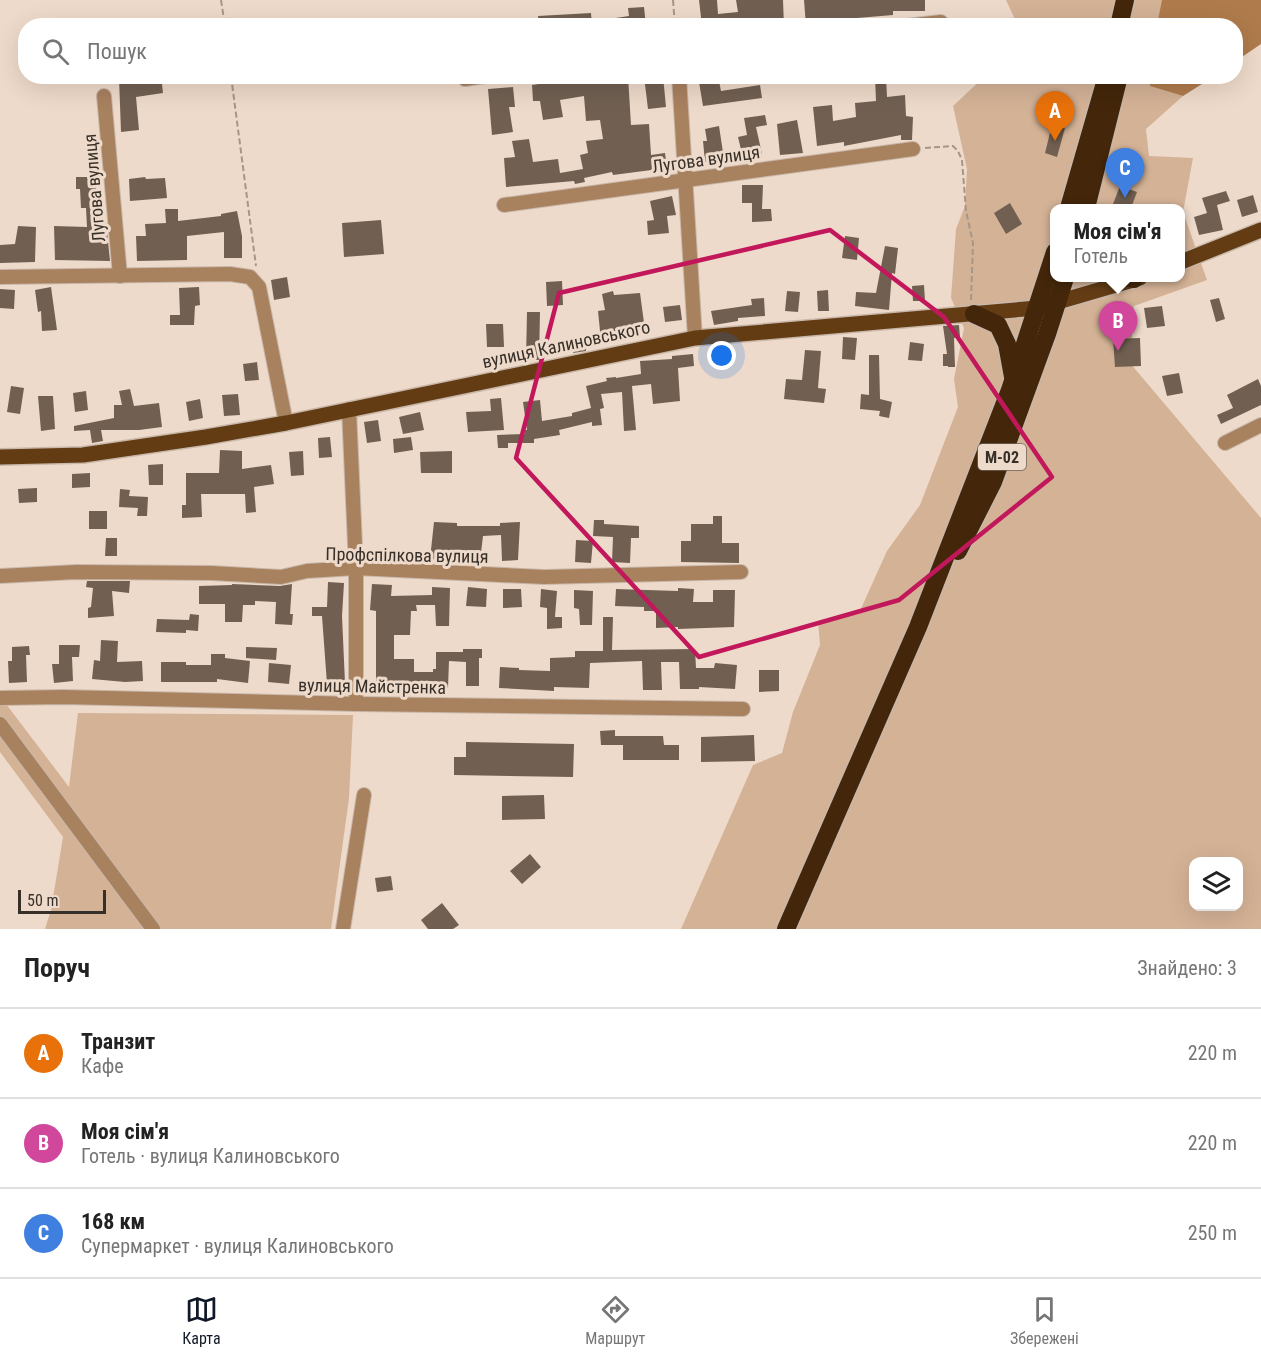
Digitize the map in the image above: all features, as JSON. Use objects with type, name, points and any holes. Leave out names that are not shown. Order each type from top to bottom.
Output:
[{"type":"highway","points":[[1121,18],[1125,0]]},
{"type":"highway","points":[[1130,18],[1133,0]]},
{"type":"highway","points":[[1070,204],[1105,84]]},
{"type":"highway","points":[[1087,204],[1117,84]]},
{"type":"highway","name":"М-02","points":[[786,929],[918,627],[1013,379],[1050,268]]},
{"type":"highway","name":"М-02","points":[[918,627],[993,482],[1064,282]]},
{"type":"highway","points":[[974,314],[998,325],[1007,344],[1013,379]]},
{"type":"main road","points":[[1185,260],[1261,230]]},
{"type":"main road","name":"вулиця Калиновського","points":[[0,457],[83,455],[206,437],[286,423],[695,338],[1037,308],[1122,282]]},
{"type":"street","points":[[679,84],[695,338]]},
{"type":"street","name":"Лугова вулиця","points":[[104,96],[120,276]]},
{"type":"street","name":"Лугова вулиця","points":[[504,205],[913,149]]},
{"type":"street","points":[[0,277],[230,274],[250,277],[259,287],[286,423]]},
{"type":"street","points":[[349,409],[356,568],[356,704]]},
{"type":"street","points":[[1225,443],[1261,425]]},
{"type":"street","name":"Профспілкова вулиця","points":[[0,576],[76,572],[211,573],[281,577],[307,571],[356,568],[544,577],[741,572]]},
{"type":"street","name":"вулиця Майстренка","points":[[0,698],[63,697],[356,704],[743,709]]},
{"type":"street","points":[[0,724],[153,929]]},
{"type":"street","points":[[343,929],[364,795]]},
{"type":"path","points":[[221,0],[224,18]]},
{"type":"path","points":[[672,0],[674,18]]},
{"type":"path","points":[[232,84],[245,196],[259,287]]},
{"type":"path","points":[[913,149],[953,146],[962,160],[966,211],[973,243],[971,299],[974,314]]},
{"type":"highlighted area","points":[[830,230],[944,317],[1052,477],[899,600],[699,657],[516,458],[559,293]]},
{"type":"shaded area","points":[[1006,0],[1162,0],[1163,2],[1159,18],[1014,18]]},
{"type":"shaded area","points":[[1162,0],[1261,0],[1261,44],[1243,56],[1243,18],[1158,18]]},
{"type":"shaded area","points":[[977,84],[1151,84],[1183,96],[1146,129],[1149,156],[1193,158],[1184,204],[1050,204],[1050,282],[1185,282],[1185,218],[1207,280],[1134,306],[1130,363],[1261,518],[1261,929],[681,929],[753,765],[782,753],[793,712],[820,645],[818,621],[859,613],[887,551],[920,505],[958,407],[954,379],[964,328],[951,298],[956,229],[965,206],[967,169],[953,106]]},
{"type":"shaded area","points":[[1150,84],[1202,84],[1183,96],[1150,86]]},
{"type":"shaded area","points":[[0,696],[69,787],[78,713],[353,715],[349,798],[331,929],[45,929],[51,910],[63,837],[0,752]]},
{"type":"building","points":[[699,0],[717,0],[718,14],[738,12],[736,0],[783,0],[784,18],[701,18]]},
{"type":"building","points":[[804,0],[925,0],[925,11],[893,11],[893,15],[857,18],[805,18]]},
{"type":"building","points":[[644,7],[645,18],[616,18],[629,16],[628,8]]},
{"type":"building","points":[[591,13],[591,18],[538,18],[538,16]]},
{"type":"building","points":[[119,84],[162,84],[163,93],[136,97],[139,130],[121,132]]},
{"type":"building","points":[[628,84],[631,125],[649,124],[651,155],[665,153],[667,168],[613,175],[612,172],[584,178],[585,182],[575,184],[574,181],[506,187],[504,158],[515,157],[512,141],[529,139],[533,162],[558,159],[560,173],[583,169],[580,155],[588,153],[586,141],[603,139],[600,120],[586,121],[584,96],[560,100],[563,117],[543,120],[540,101],[533,101],[532,85]]},
{"type":"building","points":[[645,84],[664,84],[666,107],[648,109]]},
{"type":"building","points":[[699,84],[720,84],[721,91],[760,85],[762,98],[703,106]]},
{"type":"building","points":[[875,84],[886,84],[887,97],[905,95],[906,116],[913,117],[912,140],[901,140],[901,135],[844,146],[844,142],[817,146],[813,107],[832,105],[833,121],[856,117],[855,103],[876,101]]},
{"type":"building","points":[[513,87],[515,107],[509,107],[513,132],[492,135],[488,89]]},
{"type":"building","points":[[765,115],[767,125],[756,127],[762,154],[743,158],[738,137],[747,135],[744,118]]},
{"type":"building","points":[[797,120],[803,153],[780,155],[777,124]]},
{"type":"building","points":[[1052,125],[1065,128],[1057,157],[1045,153]]},
{"type":"building","points":[[719,126],[724,159],[705,162],[703,141],[707,141],[705,129]]},
{"type":"building","points":[[76,177],[96,177],[96,191],[102,191],[103,222],[106,222],[110,261],[55,260],[54,226],[87,227],[86,208],[81,208],[80,189],[76,189]]},
{"type":"building","points":[[145,177],[146,179],[165,178],[167,198],[130,201],[129,179]]},
{"type":"building","points":[[742,185],[763,185],[762,209],[771,209],[772,221],[752,222],[752,203],[742,203]]},
{"type":"building","points":[[1120,186],[1137,192],[1132,204],[1113,204]]},
{"type":"building","points":[[1226,191],[1230,201],[1217,205],[1223,230],[1199,235],[1194,217],[1207,213],[1202,198]]},
{"type":"building","points":[[1253,195],[1258,212],[1242,217],[1237,200]]},
{"type":"building","points":[[672,196],[676,215],[667,216],[669,233],[648,235],[647,221],[654,220],[650,201]]},
{"type":"building","points":[[1010,203],[1022,224],[1006,234],[994,213]]},
{"type":"building","points":[[165,209],[178,209],[178,221],[221,216],[221,214],[237,211],[242,236],[242,258],[224,258],[224,232],[187,236],[187,260],[137,261],[136,236],[146,236],[145,224],[166,223]]},
{"type":"building","points":[[381,220],[384,254],[344,257],[342,223]]},
{"type":"building","points":[[18,226],[36,227],[35,262],[0,263],[0,245],[15,244]]},
{"type":"building","points":[[845,236],[859,238],[857,260],[842,258]]},
{"type":"building","points":[[885,246],[898,248],[895,274],[892,273],[889,310],[855,306],[856,292],[876,293]]},
{"type":"building","points":[[287,277],[290,297],[274,300],[271,280]]},
{"type":"building","points":[[562,281],[563,305],[547,306],[546,282]]},
{"type":"building","points":[[924,285],[925,301],[913,301],[912,286]]},
{"type":"building","points":[[51,287],[57,330],[42,331],[41,311],[38,312],[35,290]]},
{"type":"building","points":[[199,287],[200,305],[195,306],[194,325],[170,325],[170,315],[180,315],[179,288]]},
{"type":"building","points":[[0,289],[15,290],[14,309],[0,308]]},
{"type":"building","points":[[828,290],[829,311],[818,311],[817,291]]},
{"type":"building","points":[[613,291],[614,295],[640,293],[645,330],[614,334],[615,340],[601,341],[598,311],[605,310],[602,294]]},
{"type":"building","points":[[787,291],[800,292],[798,312],[785,311]]},
{"type":"building","points":[[764,298],[765,316],[738,318],[738,321],[714,325],[711,311],[752,305],[751,299]]},
{"type":"building","points":[[1219,298],[1225,319],[1216,322],[1210,300]]},
{"type":"building","points":[[680,305],[682,320],[665,322],[663,307]]},
{"type":"building","points":[[1162,306],[1165,326],[1147,328],[1144,308]]},
{"type":"building","points":[[527,312],[540,312],[539,360],[526,359]]},
{"type":"building","points":[[486,324],[503,324],[504,347],[487,347]]},
{"type":"building","points":[[959,325],[960,337],[954,338],[955,367],[943,366],[943,354],[947,354],[943,326]]},
{"type":"building","points":[[573,337],[586,337],[586,351],[573,353]]},
{"type":"building","points":[[843,337],[857,338],[855,360],[842,359]]},
{"type":"building","points":[[1140,338],[1141,366],[1115,367],[1113,339]]},
{"type":"building","points":[[910,342],[924,344],[922,361],[908,360]]},
{"type":"building","points":[[724,349],[726,365],[713,366],[712,351]]},
{"type":"building","points":[[805,350],[821,351],[818,388],[826,389],[824,403],[784,399],[786,379],[802,380]]},
{"type":"building","points":[[693,354],[694,366],[678,368],[680,401],[653,404],[651,384],[632,386],[636,430],[624,431],[622,392],[601,394],[604,408],[600,409],[602,425],[592,426],[592,422],[559,430],[560,435],[534,439],[534,443],[508,443],[508,448],[498,448],[497,435],[525,434],[527,430],[523,402],[540,400],[542,421],[572,416],[572,413],[591,408],[586,386],[607,381],[606,378],[641,374],[640,361],[672,359],[672,356]]},
{"type":"building","points":[[869,355],[879,355],[880,399],[892,402],[889,418],[879,416],[880,411],[860,409],[861,394],[869,395]]},
{"type":"building","points":[[257,362],[259,380],[245,381],[243,364]]},
{"type":"building","points":[[1179,373],[1183,393],[1167,396],[1162,376]]},
{"type":"building","points":[[1258,379],[1261,386],[1261,405],[1221,424],[1217,415],[1233,408],[1227,395]]},
{"type":"building","points":[[11,386],[24,388],[20,414],[7,412]]},
{"type":"building","points":[[130,389],[134,406],[159,403],[162,427],[139,430],[101,430],[103,441],[92,443],[90,430],[74,431],[74,426],[114,418],[114,405],[122,405],[119,391]]},
{"type":"building","points":[[86,391],[88,410],[75,412],[73,393]]},
{"type":"building","points":[[238,394],[240,415],[224,416],[222,395]]},
{"type":"building","points":[[38,396],[53,396],[55,429],[41,431]]},
{"type":"building","points":[[501,398],[504,430],[468,432],[466,412],[491,411],[490,399]]},
{"type":"building","points":[[200,399],[203,418],[189,421],[186,402]]},
{"type":"building","points":[[420,412],[424,430],[403,434],[399,417]]},
{"type":"building","points":[[378,420],[381,441],[367,443],[364,422]]},
{"type":"building","points":[[330,437],[332,457],[319,458],[318,438]]},
{"type":"building","points":[[411,437],[413,450],[394,453],[393,439]]},
{"type":"building","points":[[220,450],[242,451],[242,469],[271,465],[274,484],[254,487],[256,512],[246,513],[245,494],[201,494],[202,517],[182,518],[182,505],[186,505],[186,473],[219,473]]},
{"type":"building","points":[[303,451],[304,475],[291,476],[289,452]]},
{"type":"building","points":[[452,451],[452,473],[421,473],[420,452]]},
{"type":"building","points":[[163,464],[163,485],[149,485],[148,465]]},
{"type":"building","points":[[90,473],[90,487],[72,488],[72,474]]},
{"type":"building","points":[[37,488],[37,502],[19,503],[18,489]]},
{"type":"building","points":[[120,489],[130,490],[129,496],[148,497],[147,516],[137,516],[138,508],[119,507]]},
{"type":"building","points":[[89,511],[107,511],[107,529],[89,529]]},
{"type":"building","points":[[713,516],[722,516],[722,543],[739,543],[739,563],[681,562],[681,541],[691,541],[691,524],[713,524]]},
{"type":"building","points":[[594,520],[604,520],[604,524],[639,526],[639,538],[631,538],[630,563],[612,562],[613,537],[593,536]]},
{"type":"building","points":[[434,522],[457,523],[457,526],[500,526],[500,523],[520,522],[518,560],[502,561],[501,535],[483,536],[480,561],[452,558],[452,560],[430,559]]},
{"type":"building","points":[[106,538],[117,538],[117,556],[105,556]]},
{"type":"building","points":[[576,540],[593,541],[591,563],[575,562]]},
{"type":"building","points":[[87,581],[130,581],[129,593],[112,591],[114,616],[88,618],[93,588],[86,587]]},
{"type":"building","points":[[328,582],[344,583],[342,616],[345,683],[327,684],[322,616],[312,616],[312,607],[327,607]]},
{"type":"building","points":[[232,584],[280,586],[292,584],[290,614],[293,614],[292,625],[275,624],[276,602],[255,601],[255,605],[243,605],[242,622],[225,622],[225,604],[199,604],[199,586]]},
{"type":"building","points":[[372,584],[392,585],[391,596],[432,595],[432,587],[450,588],[449,626],[436,626],[435,605],[416,605],[417,611],[411,611],[410,635],[394,635],[394,659],[414,659],[414,672],[433,672],[433,669],[436,669],[436,652],[482,649],[482,658],[479,658],[479,686],[466,686],[466,662],[449,661],[448,688],[423,688],[422,691],[411,691],[411,683],[376,683],[376,611],[370,610]]},
{"type":"building","points":[[468,587],[487,589],[486,607],[466,606]]},
{"type":"building","points":[[678,588],[694,589],[693,602],[713,602],[713,590],[735,590],[734,627],[656,628],[656,611],[644,611],[644,607],[615,606],[616,589],[678,591]]},
{"type":"building","points":[[503,589],[521,589],[522,607],[503,608]]},
{"type":"building","points":[[541,589],[557,591],[555,617],[562,617],[562,628],[547,629],[547,608],[540,607]]},
{"type":"building","points":[[574,590],[593,591],[592,625],[580,625],[579,609],[574,608]]},
{"type":"building","points":[[190,614],[199,615],[198,631],[156,632],[157,619],[189,620]]},
{"type":"building","points":[[603,617],[613,617],[612,650],[695,649],[696,668],[714,668],[715,663],[737,665],[735,689],[699,687],[699,689],[680,689],[679,662],[661,662],[662,690],[643,690],[642,661],[590,663],[589,688],[554,687],[554,691],[499,688],[500,667],[550,671],[550,658],[575,657],[575,651],[603,651]]},
{"type":"building","points":[[101,640],[118,641],[117,662],[142,661],[143,681],[92,679],[94,660],[100,661]]},
{"type":"building","points":[[59,645],[80,645],[79,657],[72,657],[73,681],[54,683],[52,664],[59,664]]},
{"type":"building","points":[[29,646],[30,655],[26,655],[27,682],[9,683],[8,661],[12,661],[12,647]]},
{"type":"building","points":[[246,647],[277,648],[276,660],[246,658]]},
{"type":"building","points":[[211,654],[225,654],[225,658],[250,661],[248,683],[217,679],[217,682],[161,682],[161,662],[211,665]]},
{"type":"building","points":[[269,663],[291,665],[289,684],[268,682]]},
{"type":"building","points":[[759,670],[779,670],[779,691],[759,692]]},
{"type":"building","points":[[615,730],[615,736],[663,736],[664,745],[679,745],[679,760],[623,760],[623,745],[601,745],[600,731]]},
{"type":"building","points":[[754,735],[755,761],[701,762],[701,737]]},
{"type":"building","points":[[466,742],[574,744],[573,777],[454,775],[454,757],[466,757]]},
{"type":"building","points":[[544,795],[545,819],[502,820],[502,796]]},
{"type":"building","points":[[530,854],[541,867],[522,884],[510,871]]},
{"type":"building","points":[[391,876],[393,890],[377,892],[375,878]]},
{"type":"building","points":[[442,903],[459,925],[453,929],[428,929],[421,920]]},
{"type":"place","name":"Транзит","points":[[1055,141]]},
{"type":"place","name":"168 км","points":[[1125,198]]},
{"type":"place","name":"Моя сім'я","points":[[1118,351]]}]
